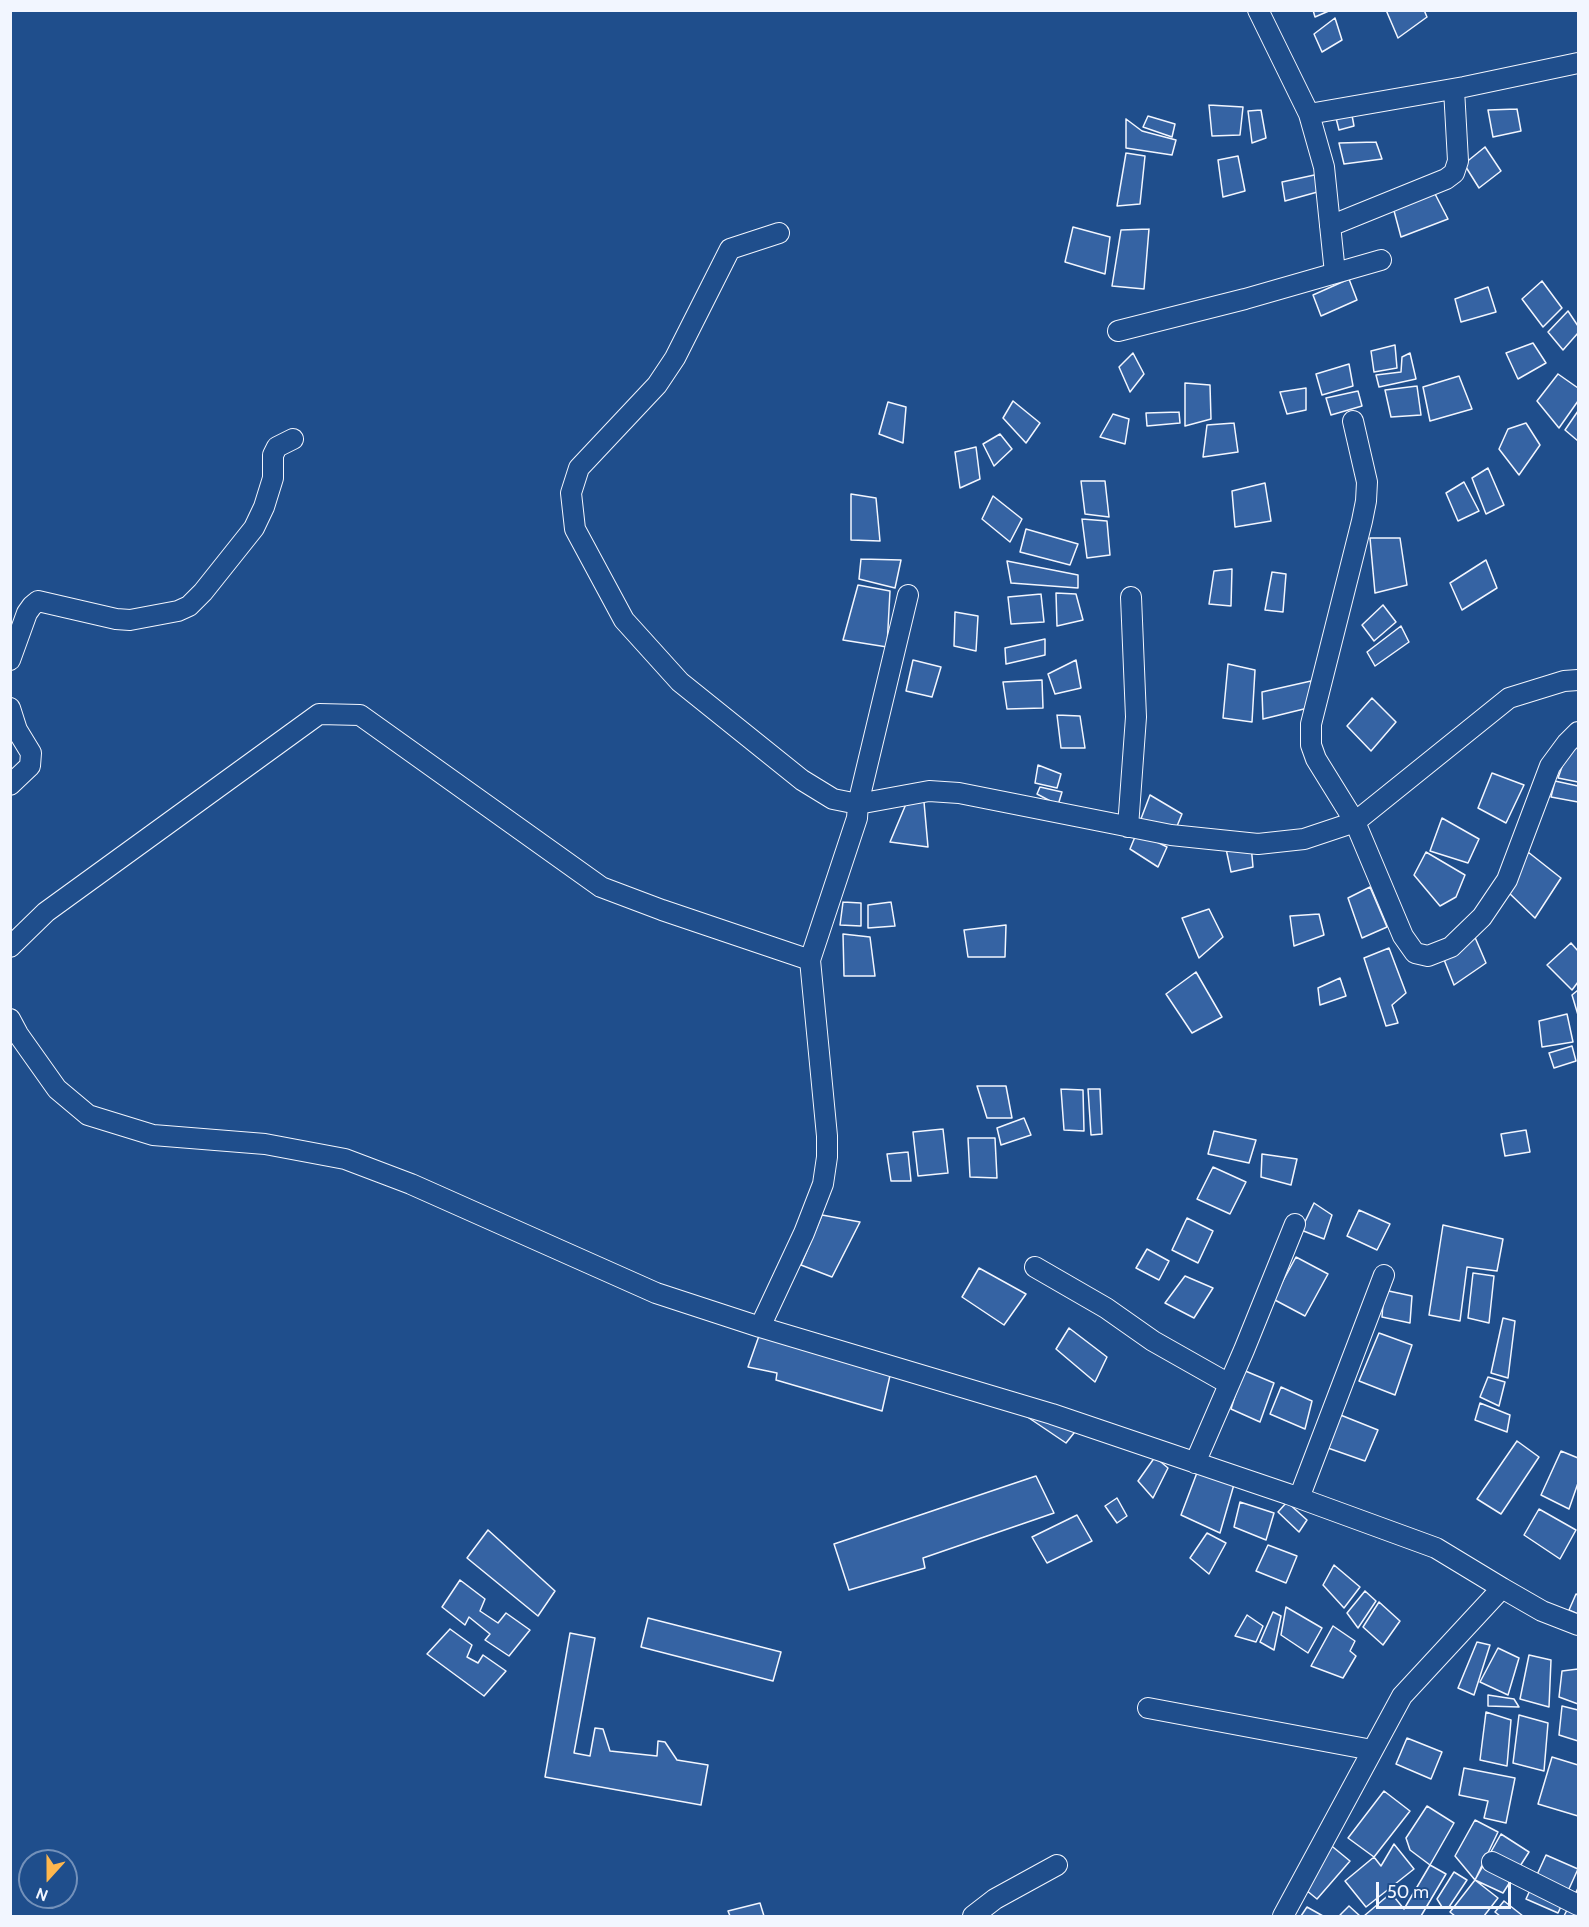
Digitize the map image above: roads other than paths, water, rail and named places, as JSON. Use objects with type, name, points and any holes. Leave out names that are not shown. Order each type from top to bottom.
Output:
[{"type":"street","points":[[1258,10],[1309,114],[1324,167],[1335,273]]},
{"type":"street","points":[[1309,114],[1578,63]]},
{"type":"street","points":[[1330,226],[1454,173],[1458,160],[1454,88]]},
{"type":"street","points":[[779,233],[734,246],[726,254],[675,358],[657,385],[579,468],[571,493],[575,529],[624,620],[680,682],[802,780],[833,799],[858,804],[929,791],[960,793],[1171,834],[1258,844],[1304,839],[1355,822],[1509,698],[1564,681],[1578,680]]},
{"type":"street","points":[[1118,331],[1245,299],[1381,260]]},
{"type":"street","points":[[1353,422],[1367,482],[1365,501],[1311,724],[1311,745],[1316,759],[1355,822],[1403,936],[1415,953],[1428,956],[1451,947],[1482,917],[1507,880],[1550,766],[1567,742],[1578,732]]},
{"type":"street","points":[[10,660],[27,613],[38,602],[130,620],[178,611],[189,606],[254,528],[264,507],[273,478],[273,455],[277,447],[293,439]]},
{"type":"street","points":[[759,1327],[804,1233],[824,1184],[827,1157],[825,1113],[810,960],[857,818],[858,804],[908,595]]},
{"type":"street","points":[[1128,827],[1136,717],[1131,597]]},
{"type":"street","points":[[10,708],[18,730],[31,753],[30,766],[10,785]]},
{"type":"street","points":[[10,947],[46,912],[319,714],[360,716],[601,887],[810,960]]},
{"type":"street","points":[[10,1019],[57,1089],[88,1115],[153,1135],[265,1144],[345,1159],[411,1184],[656,1293],[759,1327],[1052,1414],[1299,1498],[1436,1548],[1542,1611],[1578,1625]]},
{"type":"street","points":[[1196,1463],[1295,1224]]},
{"type":"street","points":[[1035,1267],[1228,1384]]},
{"type":"street","points":[[1299,1498],[1384,1275]]},
{"type":"street","points":[[1283,1917],[1402,1696],[1502,1588]]},
{"type":"street","points":[[1148,1708],[1372,1750]]},
{"type":"street","points":[[1492,1862],[1578,1905]]},
{"type":"street","points":[[973,1917],[995,1899],[1057,1865]]}]
